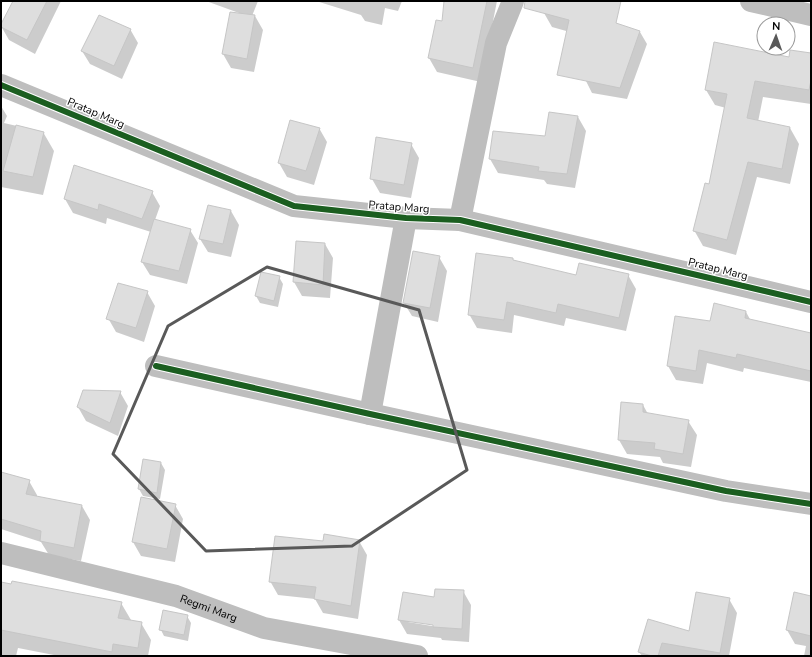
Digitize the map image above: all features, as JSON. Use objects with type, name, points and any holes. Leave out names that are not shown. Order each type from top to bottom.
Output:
[{"type":"street","points":[[460,220],[496,43],[513,1]]},
{"type":"street","points":[[751,1],[811,15]]},
{"type":"street","name":"Pratap Marg","points":[[1,85],[294,206],[406,218],[460,220],[811,302]]},
{"type":"street","points":[[370,414],[406,218]]},
{"type":"street","points":[[156,366],[726,491],[811,504]]},
{"type":"street","name":"Regmi Marg","points":[[1,553],[176,596],[264,628],[417,656]]},
{"type":"highlighted area","points":[[267,267],[419,310],[467,470],[352,546],[206,551],[113,454],[168,326]]},
{"type":"building","points":[[13,1],[47,1],[27,40],[1,27],[1,24]]},
{"type":"building","points":[[444,1],[487,1],[473,68],[428,58],[436,20],[442,21]]},
{"type":"building","points":[[525,1],[621,1],[616,23],[640,31],[620,88],[557,75],[569,20],[524,8]]},
{"type":"building","points":[[230,12],[255,15],[247,59],[222,54]]},
{"type":"building","points":[[99,15],[131,29],[114,66],[81,51]]},
{"type":"building","points":[[714,42],[756,50],[756,56],[789,57],[796,56],[796,51],[811,53],[811,80],[809,90],[755,81],[747,118],[790,127],[782,169],[748,162],[727,240],[693,231],[705,183],[709,184],[727,94],[705,90]]},
{"type":"building","points":[[549,112],[578,116],[567,174],[538,171],[539,167],[489,159],[493,131],[545,136]]},
{"type":"building","points":[[290,120],[320,128],[306,171],[278,163]]},
{"type":"building","points":[[16,125],[44,132],[33,177],[3,171]]},
{"type":"building","points":[[376,137],[412,143],[404,185],[370,179]]},
{"type":"building","points":[[74,165],[153,191],[142,219],[99,204],[98,210],[64,199]]},
{"type":"building","points":[[208,205],[231,210],[223,244],[199,239]]},
{"type":"building","points":[[154,219],[191,229],[179,271],[141,262]]},
{"type":"building","points":[[296,241],[325,243],[323,285],[293,282]]},
{"type":"building","points":[[413,251],[440,256],[430,308],[403,303]]},
{"type":"building","points":[[476,253],[513,258],[513,260],[576,275],[579,263],[629,274],[619,318],[558,304],[556,313],[507,302],[504,320],[468,315]]},
{"type":"building","points":[[261,272],[280,276],[274,301],[255,296]]},
{"type":"building","points":[[118,283],[148,291],[136,328],[106,319]]},
{"type":"building","points":[[714,303],[746,311],[745,318],[811,333],[811,371],[737,354],[736,358],[699,350],[696,371],[667,366],[675,316],[710,321]]},
{"type":"building","points":[[83,390],[121,391],[110,423],[77,407]]},
{"type":"building","points":[[621,402],[643,404],[643,412],[689,420],[683,454],[654,449],[655,443],[618,440]]},
{"type":"building","points":[[143,459],[161,462],[157,493],[138,489]]},
{"type":"building","points":[[1,472],[30,480],[26,494],[82,505],[74,548],[40,541],[41,531],[1,519]]},
{"type":"building","points":[[141,497],[176,504],[167,549],[132,542]]},
{"type":"building","points":[[324,534],[360,540],[351,606],[314,599],[316,587],[269,582],[275,536],[323,541]]},
{"type":"building","points":[[12,581],[122,602],[118,618],[142,622],[138,648],[113,644],[112,652],[1,630],[1,582],[11,584]]},
{"type":"building","points":[[435,589],[464,590],[462,629],[433,627],[433,625],[398,620],[403,592],[434,597]]},
{"type":"building","points":[[696,592],[730,598],[720,653],[662,643],[658,656],[638,652],[648,619],[689,631]]},
{"type":"building","points":[[794,592],[811,596],[811,636],[786,630]]},
{"type":"building","points":[[163,610],[188,615],[184,635],[159,630]]},
{"type":"cycle path","points":[[1,85],[294,206],[406,218],[460,220],[811,302]]},
{"type":"cycle path","points":[[156,366],[726,491],[811,504]]}]
